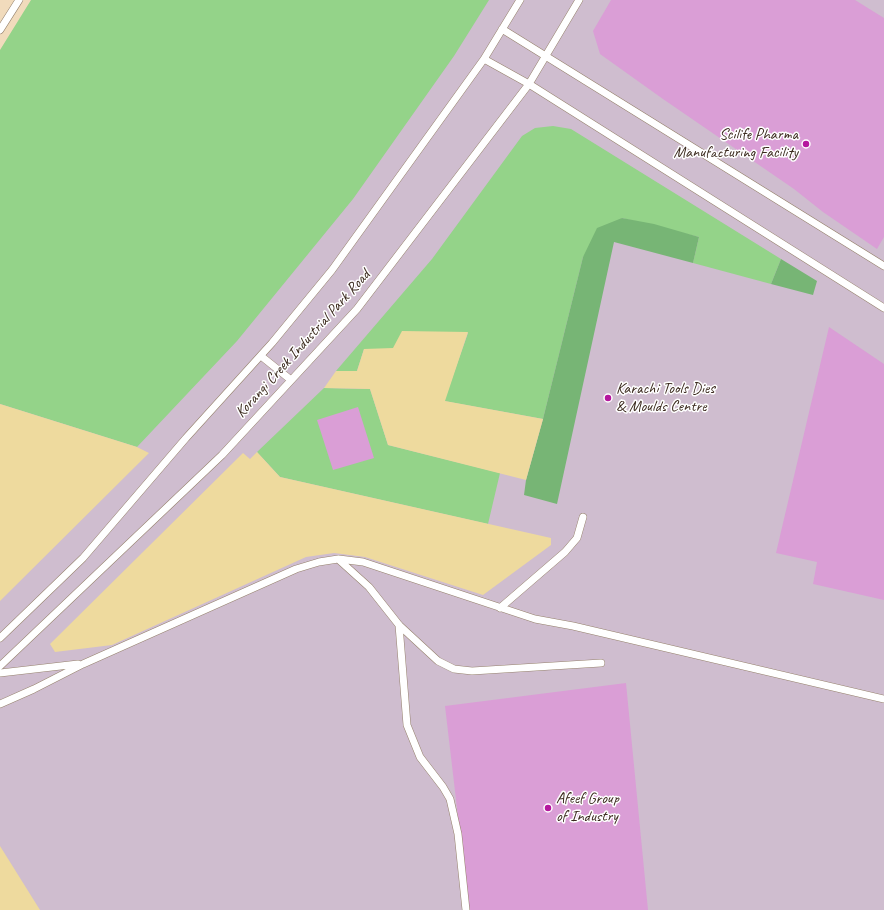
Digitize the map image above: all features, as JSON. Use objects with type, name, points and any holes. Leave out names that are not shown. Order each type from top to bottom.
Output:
[{"type":"lane","points":[[0,30],[19,0]]},
{"type":"lane","name":"Korangi Creek Industrial Park Road","points":[[0,638],[83,558],[186,438],[261,356],[332,270],[484,59],[520,0]]},
{"type":"lane","name":"Korangi Creek Industrial Park Road","points":[[0,666],[222,455],[357,309],[529,84],[579,0]]},
{"type":"lane","points":[[502,29],[884,266]]},
{"type":"lane","points":[[484,59],[529,84],[884,308]]},
{"type":"lane","points":[[261,356],[291,380]]},
{"type":"lane","points":[[500,608],[565,552],[577,538],[583,517]]},
{"type":"lane","points":[[338,559],[369,587],[399,625],[438,661],[454,669],[472,671],[602,663]]},
{"type":"lane","points":[[0,704],[83,664],[296,569],[319,562],[338,559],[363,562],[535,619],[572,626],[884,699]]},
{"type":"lane","points":[[399,625],[407,725],[420,757],[443,787],[450,799],[458,834],[466,910]]},
{"type":"lane","points":[[0,673],[83,664]]},
{"type":"shaded area","points":[[43,0],[884,0],[884,910],[0,910],[0,68]]},
{"type":"green space","points":[[31,0],[489,0],[454,56],[353,199],[237,341],[137,447],[0,404],[0,50]]},
{"type":"green space","points":[[553,126],[571,129],[781,259],[771,284],[693,263],[699,237],[622,218],[583,257],[543,419],[444,401],[468,333],[393,349],[364,349],[357,371],[336,371],[432,259],[522,136],[535,128]]},
{"type":"green space","points":[[622,218],[654,224],[699,237],[693,263],[614,242],[557,504],[524,495],[526,480],[543,419],[583,257],[597,228]]},
{"type":"green space","points":[[781,259],[817,281],[813,295],[771,284]]},
{"type":"green space","points":[[324,388],[370,389],[388,445],[500,473],[488,524],[280,477],[257,452]]},
{"type":"sand","points":[[402,331],[468,332],[445,401],[543,419],[526,480],[388,445],[370,389],[324,388],[336,371],[357,371],[364,349],[393,348]]},
{"type":"sand","points":[[0,404],[137,447],[149,453],[0,601]]},
{"type":"sand","points":[[257,452],[280,477],[551,538],[551,545],[483,595],[365,557],[334,553],[306,557],[112,645],[55,652],[50,644],[243,453],[250,459]]},
{"type":"sand","points":[[0,846],[40,910],[0,910]]},
{"type":"building","name":"Scilife Pharma Manufacturing Facility","points":[[611,0],[855,0],[884,18],[884,237],[877,249],[823,212],[794,189],[600,54],[593,31]]},
{"type":"building","points":[[829,327],[884,364],[884,600],[813,584],[817,562],[776,553]]},
{"type":"building","points":[[358,407],[374,458],[333,470],[317,420]]},
{"type":"building","name":"Afeef Group of Industry","points":[[626,683],[648,910],[469,910],[445,706]]},
{"type":"place","name":"Scilife Pharma Manufacturing Facility","points":[[806,144]]},
{"type":"place","name":"Karachi Tools Dies & Moulds Centre","points":[[608,398]]},
{"type":"place","name":"Afeef Group of Industry","points":[[548,808]]}]
